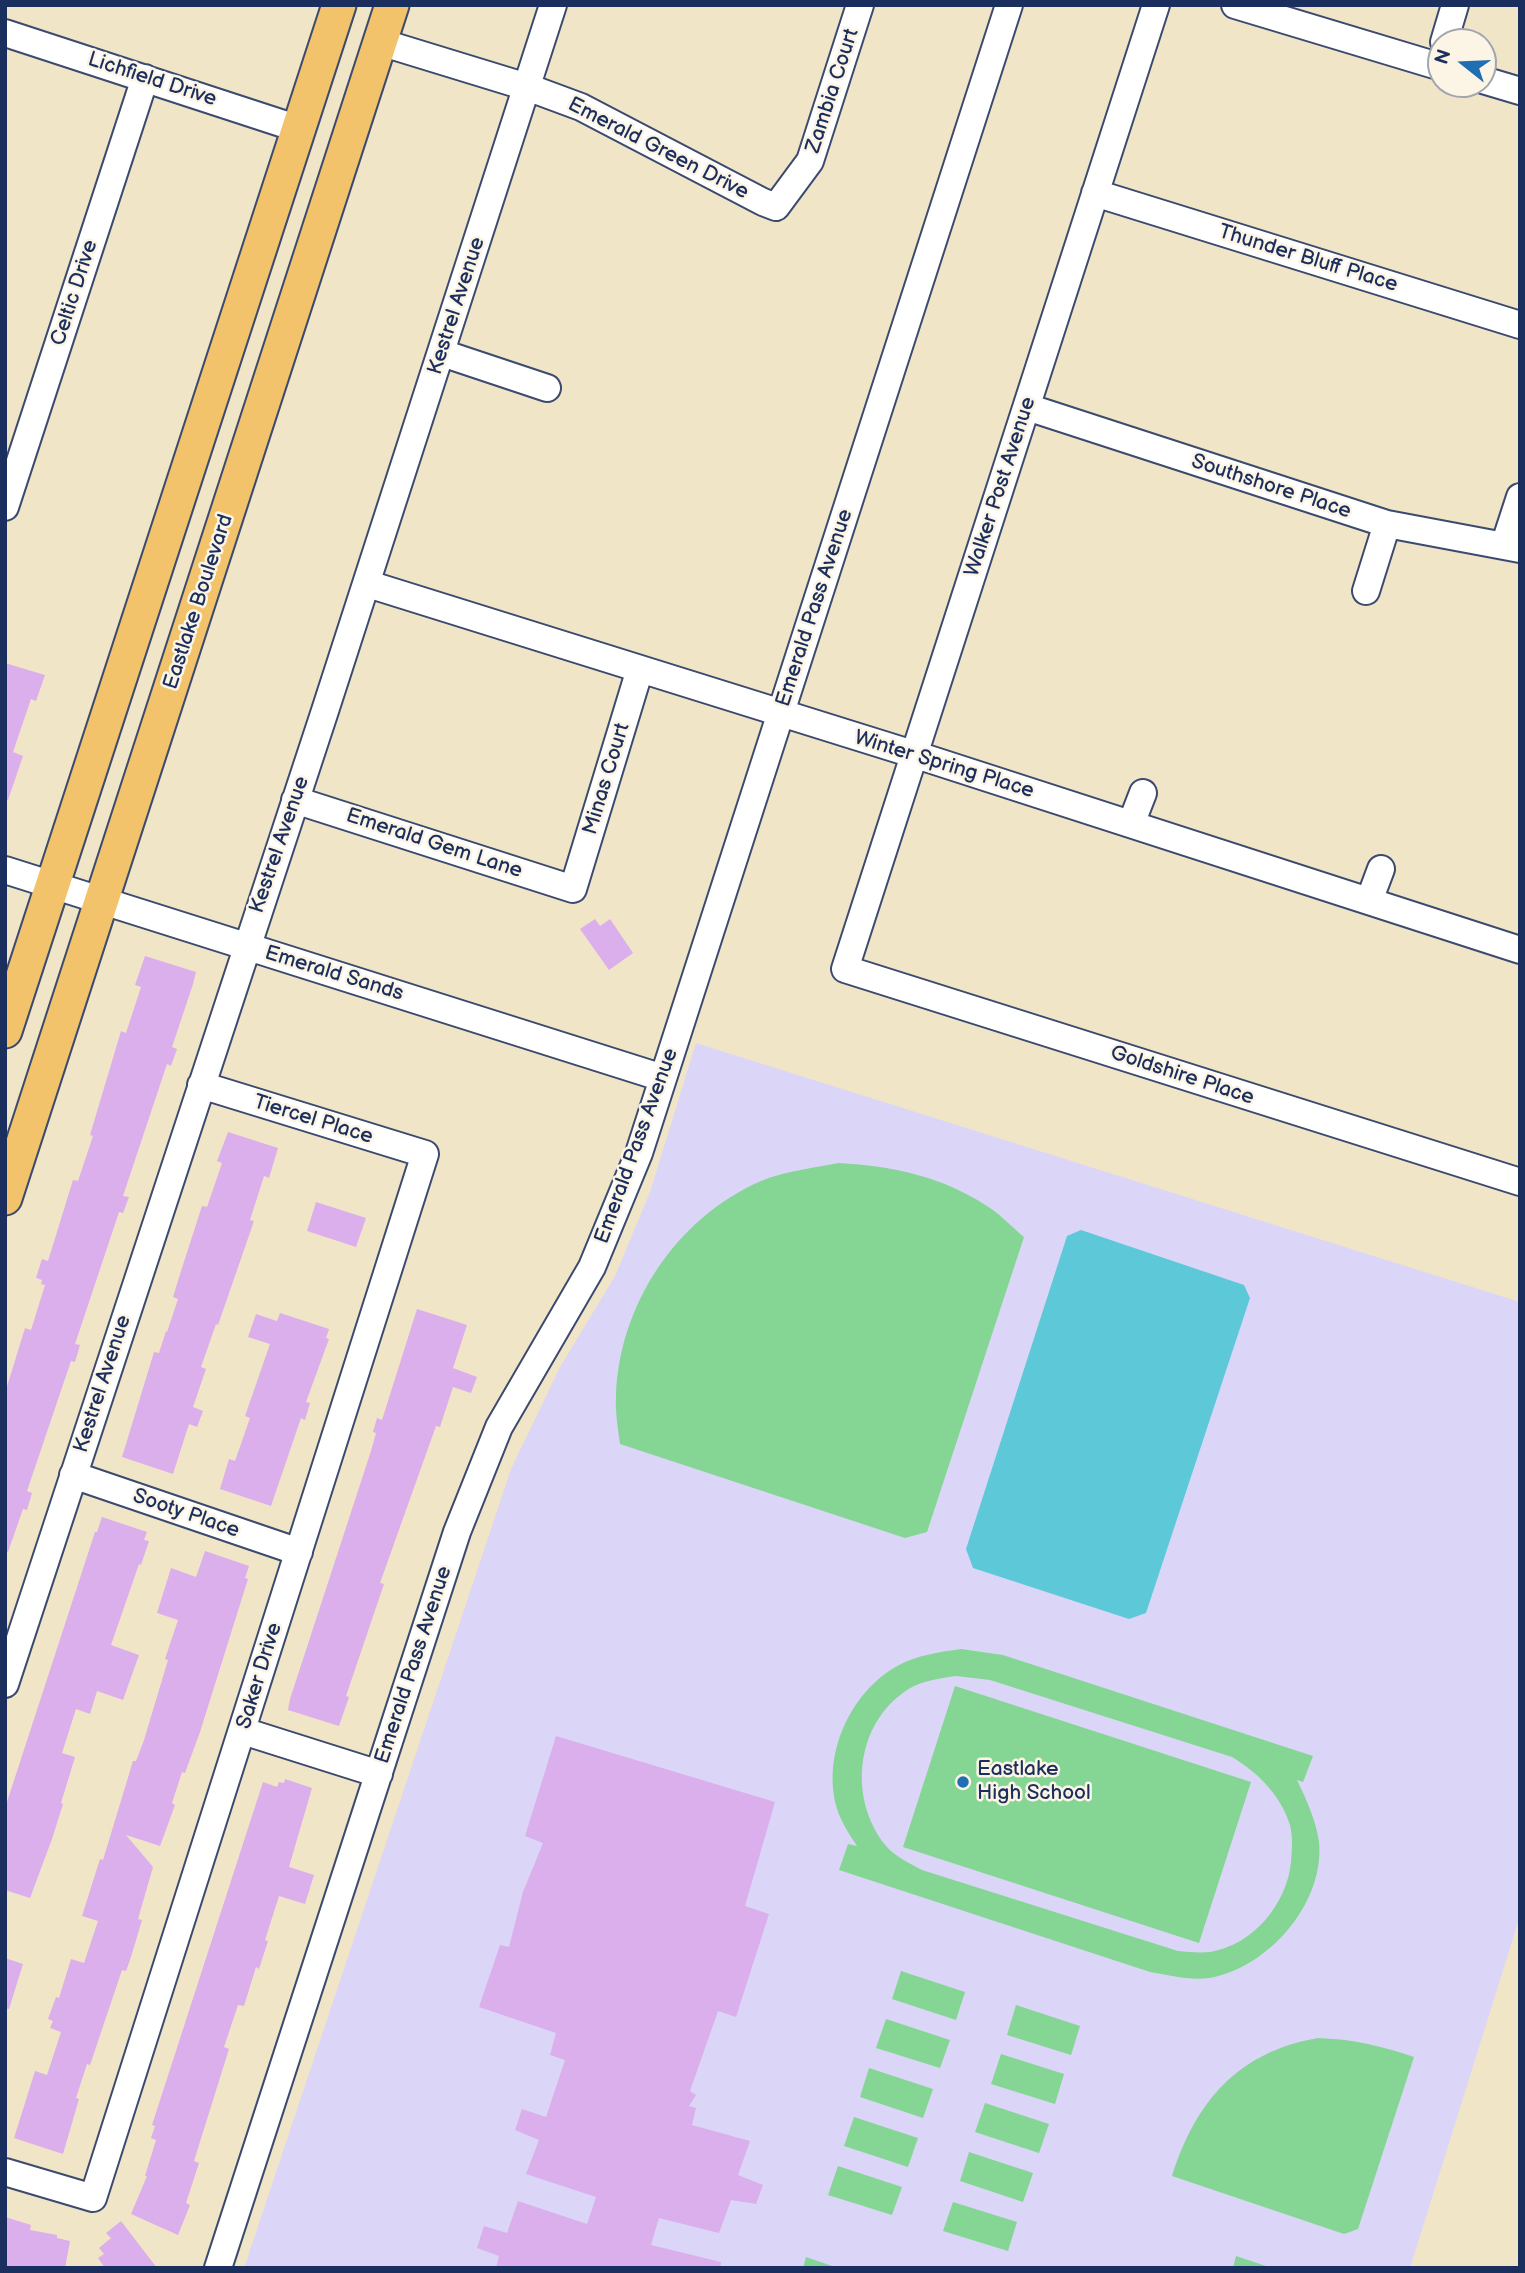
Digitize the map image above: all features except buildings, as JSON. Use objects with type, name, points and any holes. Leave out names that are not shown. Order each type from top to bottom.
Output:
[{"type":"main road","points":[[5,1031],[339,5]]},
{"type":"main road","name":"Eastlake Boulevard","points":[[5,1198],[392,5]]},
{"type":"street","name":"Kestrel Avenue","points":[[5,1684],[368,584],[553,5]]},
{"type":"street","name":"Zambia Court","points":[[776,207],[810,161],[860,5]]},
{"type":"street","name":"Emerald Pass Avenue","points":[[218,2268],[457,1532],[499,1427],[592,1267],[639,1153],[1009,5]]},
{"type":"street","name":"Walker Post Avenue","points":[[845,969],[1156,5]]},
{"type":"street","points":[[1235,5],[1427,53]]},
{"type":"street","points":[[1449,28],[1455,5]]},
{"type":"street","name":"Lichfield Drive","points":[[5,33],[299,129]]},
{"type":"street","name":"Emerald Green Drive","points":[[380,42],[581,107],[776,207]]},
{"type":"street","name":"Celtic Drive","points":[[7,496],[145,78]]},
{"type":"street","points":[[1497,84],[1520,91]]},
{"type":"street","name":"Thunder Bluff Place","points":[[1095,193],[1520,325]]},
{"type":"street","points":[[442,353],[547,388]]},
{"type":"street","name":"Southshore Place","points":[[1027,407],[1387,524],[1512,547]]},
{"type":"street","points":[[1512,547],[1520,497]]},
{"type":"street","points":[[1366,591],[1387,524]]},
{"type":"street","name":"Winter Spring Place","points":[[368,584],[914,755],[1520,950]]},
{"type":"street","name":"Minas Court","points":[[573,889],[640,669]]},
{"type":"street","points":[[1131,824],[1143,793]]},
{"type":"street","name":"Emerald Gem Lane","points":[[295,800],[573,889]]},
{"type":"street","points":[[1369,901],[1381,869]]},
{"type":"street","name":"Emerald Sands","points":[[5,870],[663,1078]]},
{"type":"street","name":"Goldshire Place","points":[[845,969],[1520,1182]]},
{"type":"street","name":"Tiercel Place","points":[[201,1085],[425,1154]]},
{"type":"street","name":"Saker Drive","points":[[5,2172],[93,2198],[425,1154]]},
{"type":"street","name":"Sooty Place","points":[[74,1475],[299,1552]]},
{"type":"street","points":[[243,1731],[379,1774]]},
{"type":"shaded area","name":"Eastlake High School","points":[[696,1043],[1520,1302],[1520,1916],[1410,2268],[244,2268],[511,1469],[560,1367],[615,1276],[650,1192]]},
{"type":"green space","points":[[839,1163],[916,1174],[952,1187],[992,1209],[1024,1237],[927,1532],[905,1538],[620,1444],[616,1396],[628,1329],[658,1268],[679,1241],[703,1217],[730,1197],[761,1181],[789,1172]]},
{"type":"green space","points":[[961,1649],[1003,1655],[1313,1756],[1303,1782],[1297,1780],[1316,1826],[1319,1842],[1318,1865],[1313,1887],[1303,1909],[1289,1929],[1252,1961],[1231,1972],[1194,1979],[1150,1972],[839,1870],[848,1844],[857,1846],[841,1819],[833,1776],[835,1753],[852,1711],[881,1677],[899,1665],[921,1656]],"holes":[[[956,1676],[990,1680],[1232,1757],[1251,1770],[1274,1794],[1286,1814],[1292,1839],[1288,1878],[1283,1893],[1265,1920],[1253,1932],[1226,1948],[1210,1952],[1178,1951],[922,1870],[890,1850],[873,1826],[865,1805],[862,1782],[863,1759],[869,1737],[880,1717],[895,1700],[919,1684]]]},
{"type":"green space","points":[[955,1686],[1251,1782],[1199,1943],[903,1847]]},
{"type":"green space","points":[[901,1971],[965,1992],[956,2020],[892,1999]]},
{"type":"green space","points":[[1016,2005],[1080,2026],[1071,2055],[1007,2035]]},
{"type":"green space","points":[[886,2019],[950,2040],[940,2068],[876,2048]]},
{"type":"green space","points":[[1318,2038],[1367,2044],[1414,2057],[1358,2229],[1344,2234],[1172,2176],[1194,2125],[1224,2084],[1265,2055]]},
{"type":"green space","points":[[1001,2054],[1064,2074],[1055,2104],[991,2084]]},
{"type":"green space","points":[[869,2068],[933,2089],[923,2118],[860,2097]]},
{"type":"green space","points":[[985,2103],[1049,2124],[1039,2153],[975,2132]]},
{"type":"green space","points":[[854,2117],[918,2138],[908,2167],[844,2146]]},
{"type":"green space","points":[[969,2152],[1033,2173],[1023,2202],[960,2181]]},
{"type":"green space","points":[[838,2166],[902,2187],[892,2215],[828,2195]]},
{"type":"green space","points":[[953,2202],[1017,2222],[1008,2251],[943,2231]]},
{"type":"green space","points":[[1236,2256],[1272,2268],[1233,2268]]},
{"type":"green space","points":[[806,2257],[838,2268],[803,2268]]},
{"type":"water","points":[[1081,1230],[1244,1285],[1250,1298],[1146,1613],[1129,1619],[973,1568],[966,1549],[1067,1236]]},
{"type":"place","name":"Eastlake High School","points":[[963,1782]]}]
